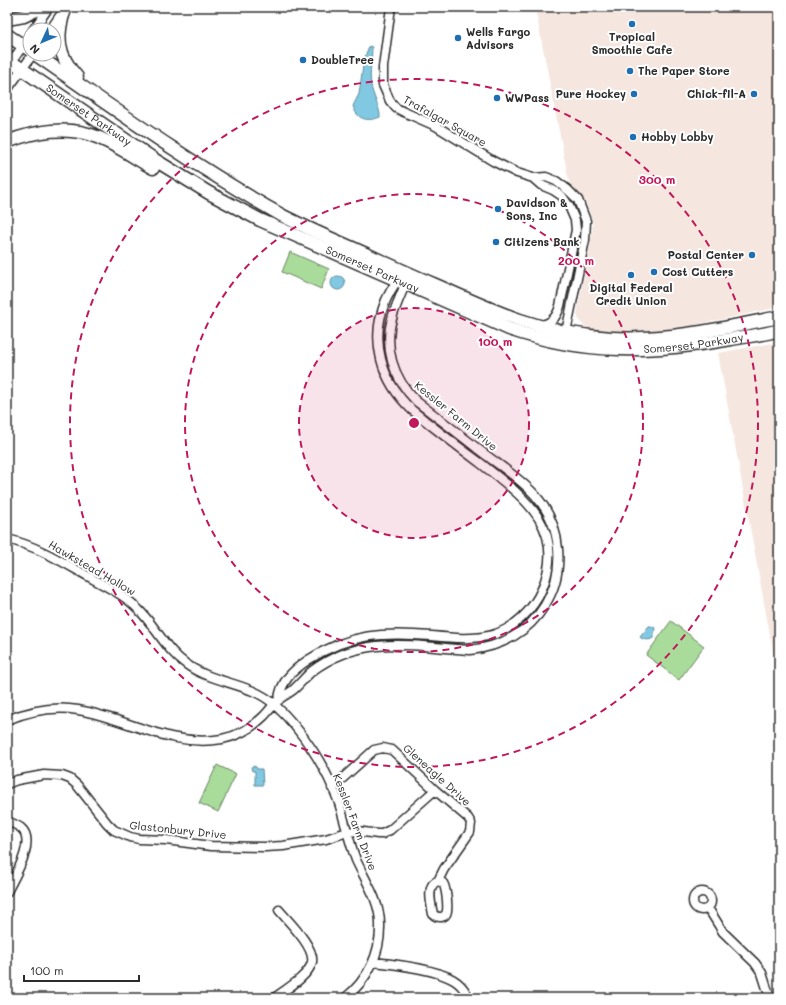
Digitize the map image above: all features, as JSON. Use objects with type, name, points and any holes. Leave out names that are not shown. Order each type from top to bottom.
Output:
[{"type":"main road","points":[[7,19],[24,16],[42,7]]},
{"type":"main road","points":[[66,7],[59,42],[62,56],[71,71],[97,96]]},
{"type":"main road","points":[[7,35],[22,45]]},
{"type":"main road","name":"Somerset Parkway","points":[[46,62],[194,163],[250,197],[404,279],[509,329],[536,338],[658,337],[692,333],[776,317]]},
{"type":"main road","name":"Somerset Parkway","points":[[12,65],[155,160],[209,193],[260,220],[404,279],[499,312],[593,348],[646,350],[697,345],[778,331]]},
{"type":"main road","points":[[7,137],[60,130],[76,131],[96,136],[174,180],[209,193]]},
{"type":"main road","points":[[7,142],[26,135]]},
{"type":"street","points":[[39,22],[49,7]]},
{"type":"street","points":[[56,22],[66,7]]},
{"type":"street","name":"Trafalgar Square","points":[[391,7],[383,67],[383,85],[390,101],[396,108],[436,126],[493,161],[518,173],[533,178],[541,185],[557,192],[566,201],[572,211],[576,225],[575,238],[559,310],[550,323],[537,326]]},
{"type":"street","points":[[7,90],[12,65],[22,53]]},
{"type":"street","points":[[12,65],[22,60]]},
{"type":"street","name":"Trafalgar Square","points":[[533,178],[546,177],[565,187],[578,200],[586,220],[586,234],[565,338]]},
{"type":"street","name":"Kessler Farm Drive","points":[[277,702],[281,687],[296,669],[322,652],[360,637],[395,633],[457,638],[475,638],[493,635],[516,622],[532,607],[539,596],[546,579],[550,552],[546,536],[535,512],[523,498],[508,485],[412,410],[398,396],[385,374],[378,348],[380,321],[385,303],[404,279]]},
{"type":"street","name":"Kessler Farm Drive","points":[[7,720],[21,714],[44,710],[76,710],[97,714],[167,736],[191,740],[224,739],[244,731],[264,716],[277,702],[294,689],[307,676],[341,654],[380,645],[470,650],[497,645],[528,627],[545,606],[556,581],[559,551],[550,519],[541,503],[529,490],[416,400],[404,388],[399,380],[390,355],[388,337],[393,314],[404,279]]},
{"type":"street","name":"Hawkstead Hollow","points":[[7,540],[40,550],[118,593],[139,610],[172,652],[186,664],[204,674],[252,690],[277,702]]},
{"type":"street","name":"Kessler Farm Drive","points":[[277,702],[310,747],[324,770],[338,802],[356,859],[373,895],[379,912],[379,940],[370,970],[361,982],[345,998]]},
{"type":"street","name":"Gleneagle Drive","points":[[332,788],[374,750],[383,748],[392,750],[468,818],[471,823],[470,832],[444,869],[438,881]]},
{"type":"street","name":"Glastonbury Drive","points":[[7,784],[17,780],[44,775],[62,776],[70,779],[77,785],[114,830],[135,838],[211,846],[265,847],[282,846],[326,838],[347,832],[357,831],[378,834],[387,832],[435,790]]},
{"type":"street","points":[[7,821],[22,829],[27,837],[27,846],[24,855],[7,892]]},
{"type":"street","points":[[708,908],[723,932],[754,962],[762,973],[770,998]]},
{"type":"street","points":[[274,998],[302,976],[308,970],[312,962],[311,953],[307,945],[279,910]]},
{"type":"street","points":[[373,962],[398,964],[441,975],[458,982],[469,998]]},
{"type":"shaded area","points":[[535,7],[779,7],[779,307],[690,326],[655,330],[619,331],[587,328],[581,323],[577,313],[593,223],[586,202],[569,182]]},
{"type":"shaded area","points":[[779,342],[779,673],[777,673],[718,353]]},
{"type":"green space","points":[[290,252],[329,269],[321,289],[282,272]]},
{"type":"green space","points":[[671,621],[704,646],[679,680],[646,655]]},
{"type":"green space","points":[[217,765],[236,774],[218,812],[199,803]]},
{"type":"water","points":[[369,46],[372,47],[370,80],[380,114],[380,117],[376,119],[364,119],[360,117],[353,106],[359,94],[364,59]]},
{"type":"water","points":[[335,276],[341,276],[345,280],[345,286],[341,290],[335,290],[331,286],[331,280]]},
{"type":"water","points":[[649,626],[655,628],[653,638],[648,640],[641,638],[640,637]]},
{"type":"water","points":[[253,766],[257,769],[262,769],[263,785],[255,785],[255,771],[252,771],[251,767]]},
{"type":"place","name":"Tropical Smoothie Cafe","points":[[632,24]]},
{"type":"place","name":"Wells Fargo Advisors","points":[[458,38]]},
{"type":"place","name":"DoubleTree","points":[[303,60]]},
{"type":"place","name":"The Paper Store","points":[[630,71]]},
{"type":"place","name":"Pure Hockey","points":[[634,94]]},
{"type":"place","name":"Chick-fil-A","points":[[754,94]]},
{"type":"place","name":"WWPass","points":[[497,98]]},
{"type":"place","name":"Hobby Lobby","points":[[633,137]]},
{"type":"place","name":"Davidson & Sons, Inc","points":[[498,209]]},
{"type":"place","name":"Citizens Bank","points":[[496,242]]},
{"type":"place","name":"Postal Center","points":[[752,255]]},
{"type":"place","name":"Cost Cutters","points":[[654,272]]},
{"type":"place","name":"Digital Federal Credit Union","points":[[631,275]]}]
